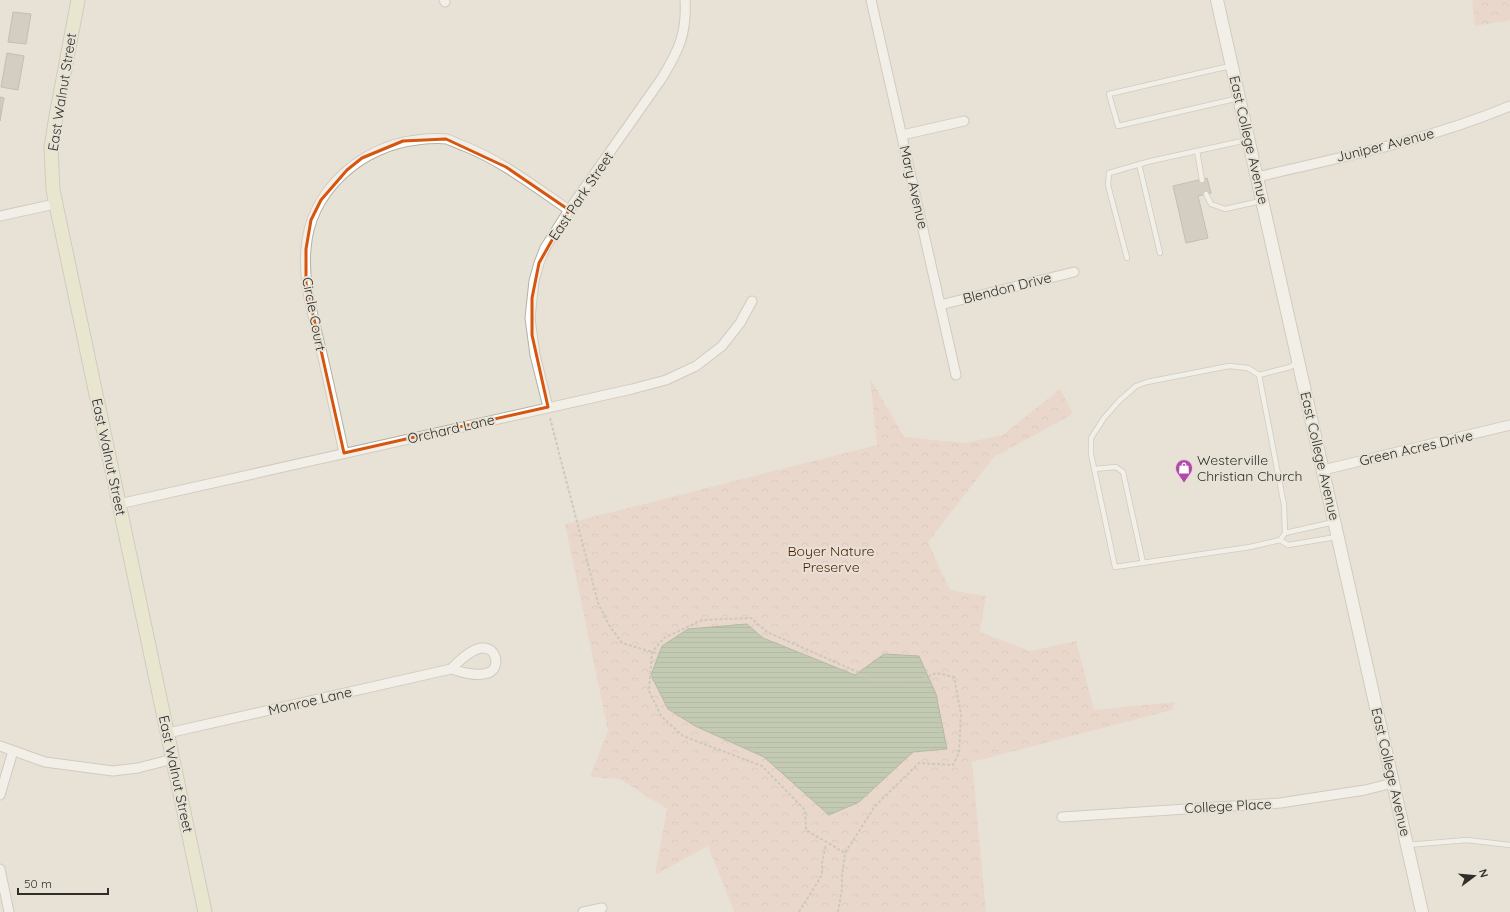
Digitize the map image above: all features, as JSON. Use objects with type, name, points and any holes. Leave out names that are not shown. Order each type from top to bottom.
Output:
[{"type":"main road","name":"East Walnut Street","points":[[78,0],[51,148],[53,190],[205,912]]},
{"type":"street","name":"East Park Street","points":[[548,407],[532,335],[530,318],[532,298],[539,263],[545,248],[569,210],[676,56],[684,31],[686,16],[685,0]]},
{"type":"street","name":"Mary Avenue","points":[[871,0],[956,375]]},
{"type":"street","name":"East College Avenue","points":[[1217,0],[1422,912]]},
{"type":"street","name":"Juniper Avenue","points":[[1257,177],[1417,139],[1483,117],[1510,106]]},
{"type":"street","points":[[902,135],[964,121]]},
{"type":"street","name":"Circle Court","points":[[344,453],[306,283],[306,248],[311,220],[321,200],[332,185],[362,158],[382,148],[403,141],[446,139],[477,151],[506,167],[569,210]]},
{"type":"street","points":[[0,216],[55,204]]},
{"type":"street","name":"Blendon Drive","points":[[940,304],[1074,272]]},
{"type":"street","name":"Orchard Lane","points":[[119,504],[666,380],[696,366],[722,346],[740,324],[752,301]]},
{"type":"street","name":"Green Acres Drive","points":[[1323,470],[1510,425]]},
{"type":"street","name":"Monroe Lane","points":[[168,733],[451,669]]},
{"type":"street","points":[[0,746],[45,762],[114,771],[138,768],[173,759]]},
{"type":"street","points":[[0,795],[13,751]]},
{"type":"street","name":"College Place","points":[[1062,816],[1280,803],[1365,790],[1393,783]]},
{"type":"street","points":[[0,869],[9,912]]},
{"type":"street","points":[[583,912],[602,908]]},
{"type":"lane","points":[[1232,66],[1110,94],[1118,126],[1239,98]]},
{"type":"lane","points":[[1127,258],[1108,185],[1109,173],[1139,164],[1249,139]]},
{"type":"lane","points":[[1197,151],[1202,180]]},
{"type":"lane","points":[[1139,164],[1160,253]]},
{"type":"lane","points":[[1206,194],[1211,204],[1225,209],[1263,201]]},
{"type":"lane","points":[[1259,375],[1290,367],[1298,362]]},
{"type":"lane","points":[[1280,540],[1285,533],[1284,505],[1259,375],[1248,368],[1229,366],[1148,382],[1136,386],[1119,401],[1104,418],[1091,438],[1091,454],[1115,568],[1250,547],[1280,540],[1288,544],[1338,536]]},
{"type":"lane","points":[[1094,470],[1116,468],[1123,472],[1143,563]]},
{"type":"lane","points":[[1285,533],[1335,522]]},
{"type":"lane","points":[[1407,845],[1467,840],[1510,844]]},
{"type":"path","points":[[548,407],[598,603],[609,625],[622,644],[659,654]]},
{"type":"path","points":[[838,912],[842,889],[845,853],[875,806],[919,763],[953,766],[959,753],[961,714],[954,677],[944,673],[936,673],[923,679],[873,680],[767,632],[751,618],[702,620],[664,638],[652,652],[649,691],[661,716],[683,736],[762,766],[805,810],[806,830],[845,853]]},
{"type":"path","points":[[799,912],[822,875],[822,863],[826,844]]},
{"type":"highlighted area","points":[[446,139],[506,167],[569,210],[539,263],[532,298],[532,335],[548,407],[344,453],[306,283],[306,249],[311,220],[321,200],[347,170],[362,158],[403,141]]},
{"type":"green space","points":[[1472,0],[1510,0],[1510,20],[1475,26]]},
{"type":"green space","name":"Boyer Nature Preserve","points":[[870,378],[904,437],[964,443],[1003,435],[1060,389],[1073,414],[994,457],[928,542],[950,590],[986,596],[980,632],[1030,651],[1076,641],[1094,710],[1175,702],[1172,710],[972,762],[986,912],[733,912],[734,911],[708,846],[655,875],[667,809],[620,779],[590,777],[608,731],[565,524],[877,445]],"holes":[[[747,624],[763,638],[855,675],[884,654],[913,752],[859,802],[829,815],[764,757],[695,726],[668,709]]]},
{"type":"shaded area","points":[[747,624],[763,638],[855,675],[884,654],[919,656],[936,694],[947,749],[913,752],[859,802],[829,815],[764,757],[695,726],[668,709],[651,675],[662,646],[688,629]]},
{"type":"building","points":[[13,12],[31,14],[26,44],[8,42]]},
{"type":"building","points":[[7,53],[24,56],[18,90],[1,87]]},
{"type":"building","points":[[0,97],[4,98],[0,121]]},
{"type":"building","points":[[1207,178],[1211,193],[1198,196],[1208,238],[1186,243],[1173,186]]},
{"type":"place","name":"Westerville Christian Church","points":[[1184,483]]}]
